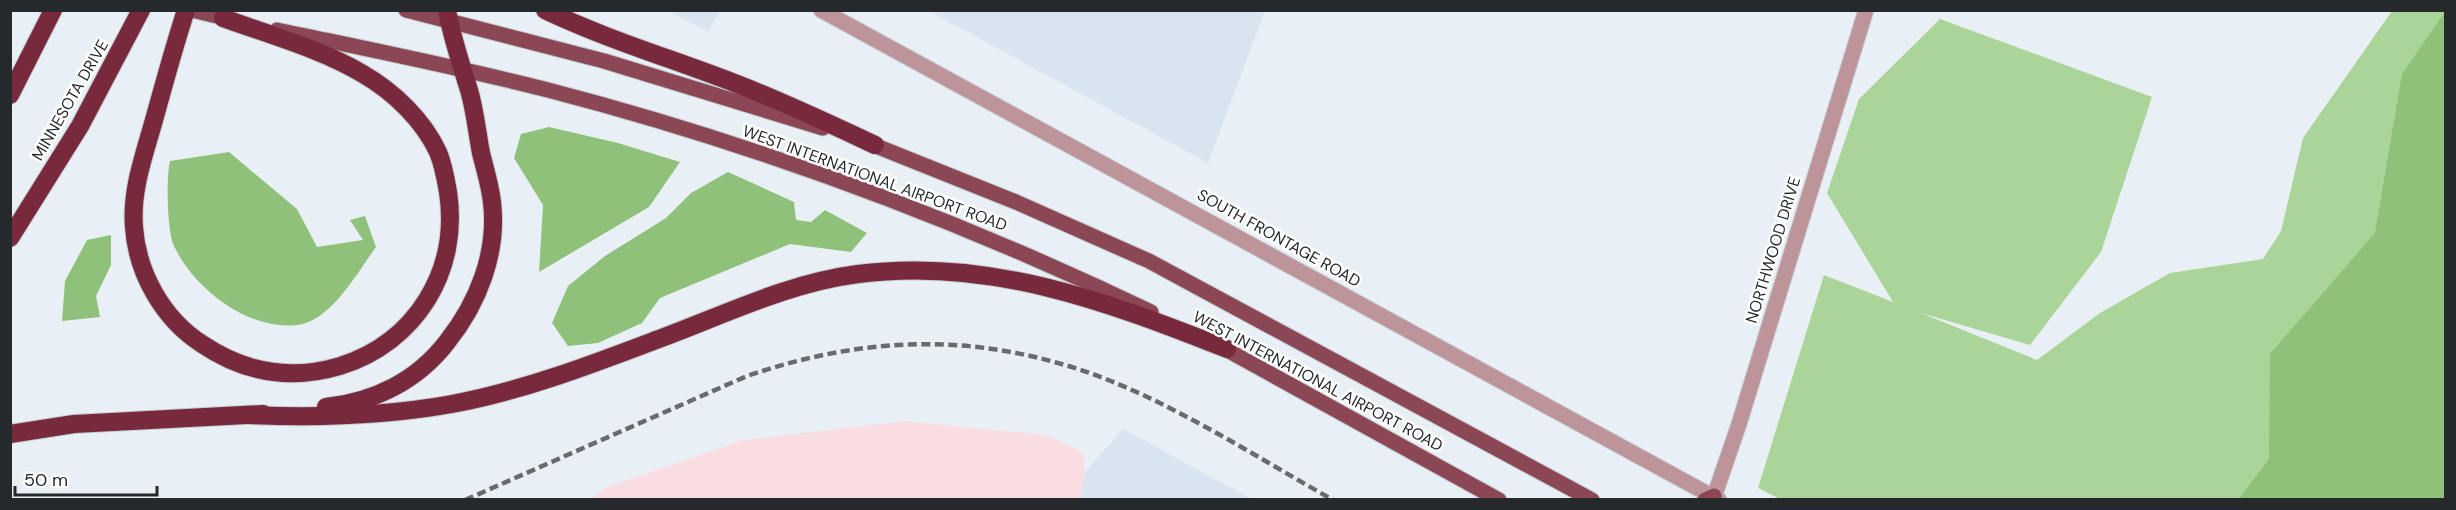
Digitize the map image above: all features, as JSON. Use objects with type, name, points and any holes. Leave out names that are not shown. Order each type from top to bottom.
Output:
[{"type":"highway","points":[[10,95],[53,10]]},
{"type":"highway","name":"MINNESOTA DRIVE","points":[[10,238],[80,126],[141,10]]},
{"type":"highway","points":[[186,10],[135,191],[134,228],[137,250],[146,276],[174,320],[195,339],[239,365],[260,372],[313,374],[357,360],[388,344],[406,328],[435,285],[450,234],[450,207],[439,154],[420,122],[396,99],[364,75],[326,56],[224,18]]},
{"type":"highway","points":[[545,10],[606,38],[790,105],[875,145]]},
{"type":"highway","points":[[10,434],[74,424],[250,415],[338,405],[366,399],[393,388],[432,359],[459,328],[484,276],[491,252],[492,230],[488,180],[470,92],[448,15]]},
{"type":"highway","points":[[250,415],[295,417],[376,414],[454,404],[558,375],[777,294],[857,274],[895,271],[978,273],[1052,287],[1143,316],[1227,349]]},
{"type":"main road","name":"WEST INTERNATIONAL AIRPORT ROAD","points":[[192,10],[462,70],[620,110],[816,172],[996,241],[1227,349],[1499,500]]},
{"type":"main road","name":"WEST INTERNATIONAL AIRPORT ROAD","points":[[406,10],[448,15],[675,81],[875,145],[1027,206],[1149,261],[1592,500]]},
{"type":"main road","points":[[1569,487],[1598,500]]},
{"type":"street","name":"SOUTH FRONTAGE ROAD","points":[[821,10],[1712,499]]},
{"type":"street","name":"NORTHWOOD DRIVE","points":[[1712,499],[1739,424],[1866,10]]},
{"type":"shaded area","points":[[669,11],[720,11],[708,32]]},
{"type":"shaded area","points":[[929,11],[1265,11],[1208,163]]},
{"type":"shaded area","points":[[904,421],[1047,435],[1083,453],[1085,472],[1080,499],[590,499],[607,487],[743,440]]},
{"type":"shaded area","points":[[1123,429],[1252,499],[1080,500],[1085,472]]},
{"type":"green space","points":[[2392,11],[2445,11],[2445,499],[1782,500],[1758,488],[1824,275],[1893,302],[1827,193],[1859,99],[1940,19],[2152,97],[2101,252],[2030,345],[1921,313],[2037,360],[2100,313],[2170,273],[2263,259],[2281,231],[2303,138]]},
{"type":"green space","points":[[2445,12],[2445,499],[2239,499],[2269,459],[2270,354],[2375,233],[2402,74]]},
{"type":"green space","points":[[549,127],[618,143],[680,162],[649,207],[539,272],[543,205],[514,158],[521,134]]},
{"type":"green space","points":[[229,152],[297,209],[317,247],[363,240],[350,220],[365,216],[376,247],[342,294],[321,315],[309,322],[279,325],[242,314],[225,304],[195,277],[174,246],[168,204],[170,161]]},
{"type":"green space","points":[[728,172],[794,202],[796,220],[811,222],[825,210],[867,233],[851,252],[790,244],[660,298],[642,323],[598,343],[568,346],[552,323],[568,286],[605,256],[666,218],[691,193]]},
{"type":"green space","points":[[111,235],[111,265],[96,296],[100,317],[62,321],[65,281],[87,240]]},
{"type":"railway","points":[[465,500],[747,376],[789,363],[830,354],[871,347],[911,344],[994,349],[1078,369],[1143,395],[1175,411],[1333,500]]}]
